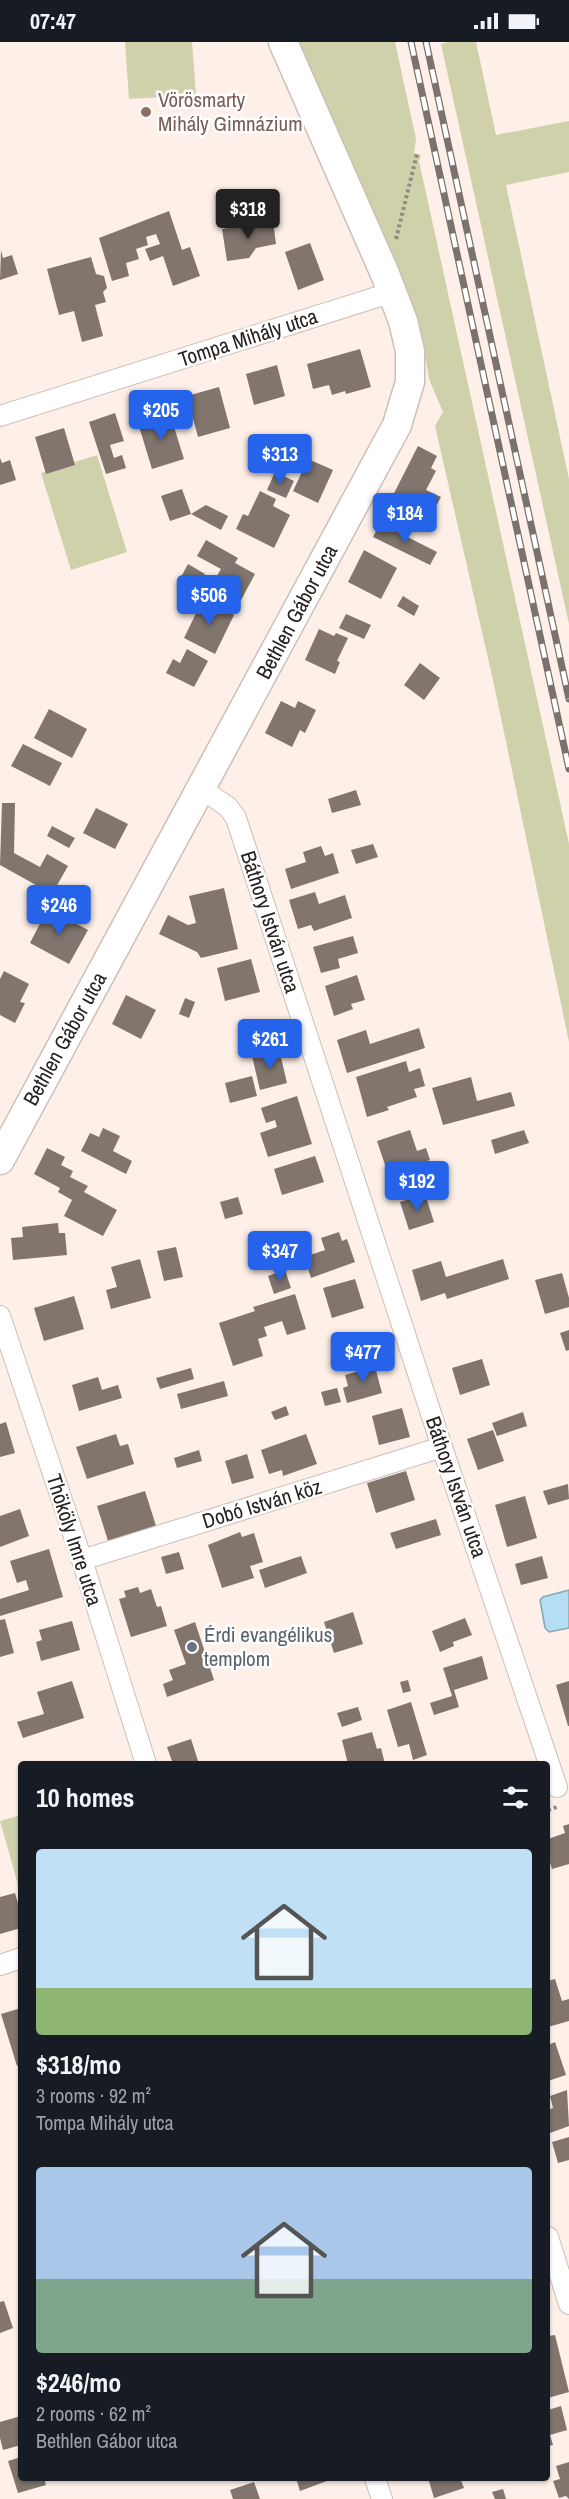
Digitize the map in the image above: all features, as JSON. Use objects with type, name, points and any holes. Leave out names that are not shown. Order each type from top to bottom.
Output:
[{"type":"street","name":"Bethlen Gábor utca","points":[[0,1160],[202,789],[399,418],[410,382],[411,351],[393,292],[283,42]]},
{"type":"street","name":"Tompa Mihály utca","points":[[0,416],[393,292]]},
{"type":"street","name":"Báthory István utca","points":[[202,789],[228,807],[236,818],[442,1447],[549,1761]]},
{"type":"street","name":"Thököly Imre utca","points":[[0,1316],[82,1560],[145,1761]]},
{"type":"street","name":"Dobó István köz","points":[[82,1560],[442,1447]]},
{"type":"street","name":"Báthory István utca","points":[[550,1764],[558,1787]]},
{"type":"street","points":[[0,1965],[18,1959]]},
{"type":"street","points":[[550,2243],[569,2304]]},
{"type":"street","points":[[376,2481],[382,2499]]},
{"type":"path","points":[[407,197],[417,154]]},
{"type":"green space","points":[[125,42],[192,42],[196,95],[129,99]]},
{"type":"green space","points":[[297,42],[395,42],[416,139],[414,153],[421,155],[419,161],[569,844],[569,1042],[493,680],[435,426],[443,412],[429,379],[424,348],[392,253]]},
{"type":"green space","points":[[476,42],[496,135],[569,121],[569,172],[506,185],[569,479],[569,624],[441,44]]},
{"type":"green space","points":[[97,455],[127,552],[71,570],[41,473]]},
{"type":"green space","points":[[18,1816],[18,1884],[0,1821]]},
{"type":"water","points":[[569,1590],[569,1628],[549,1632],[545,1628],[540,1600],[543,1597]]},
{"type":"building","points":[[169,211],[182,250],[190,247],[200,276],[173,286],[163,256],[150,261],[145,249],[160,244],[156,234],[146,237],[148,245],[136,249],[139,259],[126,263],[129,276],[112,281],[99,238]]},
{"type":"building","points":[[273,221],[276,244],[256,248],[249,258],[227,261],[222,229]]},
{"type":"building","points":[[310,243],[324,280],[298,290],[285,252]]},
{"type":"building","points":[[1,250],[3,258],[12,255],[18,274],[0,280]]},
{"type":"building","points":[[91,257],[96,274],[104,276],[107,288],[103,292],[106,302],[95,305],[103,336],[82,342],[74,311],[59,315],[47,269]]},
{"type":"building","points":[[360,349],[371,387],[346,394],[345,391],[332,395],[329,385],[313,389],[307,364]]},
{"type":"building","points":[[277,365],[285,396],[254,405],[246,374]]},
{"type":"building","points":[[219,387],[230,428],[198,437],[187,396]]},
{"type":"building","points":[[115,413],[124,441],[110,445],[114,458],[122,455],[126,468],[106,474],[89,422]]},
{"type":"building","points":[[170,414],[184,459],[152,469],[138,423]]},
{"type":"building","points":[[64,428],[75,465],[46,474],[35,437]]},
{"type":"building","points":[[418,446],[437,456],[431,468],[436,471],[426,490],[441,497],[426,525],[388,505]]},
{"type":"building","points":[[0,458],[2,463],[10,460],[16,480],[0,485]]},
{"type":"building","points":[[308,459],[333,470],[318,503],[293,491]]},
{"type":"building","points":[[275,472],[294,481],[286,498],[267,490]]},
{"type":"building","points":[[182,489],[191,514],[170,521],[161,496]]},
{"type":"building","points":[[260,491],[276,499],[273,506],[290,515],[274,548],[236,529],[243,514],[248,516]]},
{"type":"building","points":[[206,505],[228,516],[221,530],[191,514]]},
{"type":"building","points":[[380,523],[437,552],[430,565],[373,537]]},
{"type":"building","points":[[206,540],[238,558],[235,563],[255,574],[240,602],[211,586],[221,569],[197,556]]},
{"type":"building","points":[[364,550],[397,568],[381,599],[348,582]]},
{"type":"building","points":[[188,564],[205,574],[197,589],[180,579]]},
{"type":"building","points":[[403,596],[419,606],[414,616],[397,606]]},
{"type":"building","points":[[203,599],[234,615],[215,654],[184,638]]},
{"type":"building","points":[[346,614],[371,625],[364,639],[339,628]]},
{"type":"building","points":[[319,629],[334,636],[336,633],[348,638],[337,661],[340,662],[335,674],[305,660]]},
{"type":"building","points":[[187,649],[208,661],[194,687],[166,673],[173,659],[180,663]]},
{"type":"building","points":[[420,663],[440,678],[424,700],[404,685]]},
{"type":"building","points":[[281,701],[295,708],[298,701],[316,710],[305,733],[300,730],[292,747],[265,733]]},
{"type":"building","points":[[49,709],[87,729],[72,758],[34,738]]},
{"type":"building","points":[[23,744],[62,763],[50,786],[11,766]]},
{"type":"building","points":[[356,790],[361,805],[332,813],[328,799]]},
{"type":"building","points":[[2,803],[15,803],[14,853],[40,867],[47,854],[68,866],[52,894],[0,865]]},
{"type":"building","points":[[96,808],[128,824],[115,849],[83,833]]},
{"type":"building","points":[[52,826],[75,838],[69,848],[47,836]]},
{"type":"building","points":[[373,844],[378,857],[356,864],[351,850]]},
{"type":"building","points":[[321,846],[325,856],[333,853],[339,873],[291,889],[285,869],[306,862],[303,852]]},
{"type":"building","points":[[224,888],[238,949],[201,958],[197,952],[159,934],[168,915],[188,925],[196,923],[189,896]]},
{"type":"building","points":[[315,892],[319,904],[345,895],[352,918],[314,931],[311,925],[298,929],[289,900]]},
{"type":"building","points":[[48,908],[88,930],[69,964],[30,943]]},
{"type":"building","points":[[353,936],[358,953],[338,959],[340,968],[321,973],[313,947]]},
{"type":"building","points":[[251,959],[260,992],[225,1001],[217,968]]},
{"type":"building","points":[[4,971],[29,984],[20,1002],[25,1003],[15,1023],[0,1015],[0,979]]},
{"type":"building","points":[[357,975],[365,1000],[351,1004],[353,1009],[334,1016],[325,986]]},
{"type":"building","points":[[126,995],[156,1010],[141,1039],[112,1024]]},
{"type":"building","points":[[185,998],[195,1002],[189,1018],[179,1014]]},
{"type":"building","points":[[419,1028],[425,1048],[347,1073],[337,1040],[366,1030],[370,1044]]},
{"type":"building","points":[[279,1049],[287,1083],[260,1090],[252,1056]]},
{"type":"building","points":[[406,1061],[409,1072],[420,1068],[425,1086],[414,1089],[417,1097],[387,1107],[389,1110],[367,1117],[356,1077]]},
{"type":"building","points":[[252,1076],[257,1096],[230,1103],[225,1083]]},
{"type":"building","points":[[471,1077],[477,1101],[511,1092],[515,1106],[443,1125],[432,1088]]},
{"type":"building","points":[[297,1096],[312,1144],[268,1157],[260,1133],[277,1127],[275,1120],[266,1123],[261,1108]]},
{"type":"building","points":[[103,1128],[120,1136],[113,1151],[132,1161],[126,1174],[81,1151],[90,1133],[99,1137]]},
{"type":"building","points":[[410,1130],[417,1151],[426,1148],[430,1160],[421,1163],[422,1166],[389,1177],[377,1141]]},
{"type":"building","points":[[524,1130],[529,1143],[495,1154],[491,1140]]},
{"type":"building","points":[[47,1148],[65,1157],[61,1165],[73,1171],[70,1177],[88,1186],[84,1192],[117,1210],[103,1236],[64,1216],[72,1200],[58,1192],[60,1188],[34,1174]]},
{"type":"building","points":[[315,1156],[324,1182],[282,1195],[274,1169]]},
{"type":"building","points":[[425,1194],[434,1222],[409,1230],[400,1202]]},
{"type":"building","points":[[238,1197],[243,1214],[225,1219],[220,1202]]},
{"type":"building","points":[[58,1223],[59,1233],[65,1233],[67,1255],[13,1260],[11,1238],[23,1237],[22,1227]]},
{"type":"building","points":[[339,1232],[342,1241],[347,1239],[355,1262],[311,1278],[304,1257],[325,1250],[321,1238]]},
{"type":"building","points":[[176,1247],[183,1277],[164,1281],[157,1251]]},
{"type":"building","points":[[140,1259],[151,1298],[111,1309],[106,1290],[117,1287],[111,1267]]},
{"type":"building","points":[[503,1259],[509,1279],[447,1299],[445,1293],[421,1301],[412,1270],[441,1261],[446,1277]]},
{"type":"building","points":[[285,1270],[291,1288],[274,1294],[268,1276]]},
{"type":"building","points":[[562,1273],[569,1298],[569,1307],[545,1314],[535,1280]]},
{"type":"building","points":[[355,1279],[364,1308],[332,1318],[323,1288]]},
{"type":"building","points":[[295,1294],[306,1329],[287,1335],[282,1321],[264,1327],[267,1336],[258,1339],[263,1356],[233,1366],[219,1323],[255,1311],[253,1307]]},
{"type":"building","points":[[74,1296],[84,1329],[44,1341],[34,1308]]},
{"type":"building","points":[[569,1330],[569,1350],[566,1351],[560,1333]]},
{"type":"building","points":[[373,1359],[382,1393],[347,1403],[343,1388],[348,1386],[345,1375],[359,1371],[357,1364]]},
{"type":"building","points":[[482,1359],[490,1385],[460,1395],[452,1368]]},
{"type":"building","points":[[191,1368],[194,1379],[160,1389],[156,1378]]},
{"type":"building","points":[[98,1377],[102,1390],[118,1385],[122,1398],[79,1411],[72,1385]]},
{"type":"building","points":[[224,1381],[228,1396],[181,1409],[177,1394]]},
{"type":"building","points":[[337,1388],[341,1402],[325,1406],[321,1392]]},
{"type":"building","points":[[286,1406],[289,1415],[275,1420],[271,1412]]},
{"type":"building","points":[[402,1408],[410,1437],[379,1445],[372,1416]]},
{"type":"building","points":[[523,1412],[527,1426],[497,1436],[492,1423]]},
{"type":"building","points":[[6,1422],[15,1453],[0,1457],[0,1424]]},
{"type":"building","points":[[493,1430],[504,1461],[478,1470],[467,1439]]},
{"type":"building","points":[[116,1434],[120,1446],[128,1444],[134,1464],[87,1479],[76,1447]]},
{"type":"building","points":[[306,1434],[317,1464],[283,1476],[282,1470],[269,1474],[261,1450]]},
{"type":"building","points":[[199,1450],[202,1461],[177,1468],[174,1458]]},
{"type":"building","points":[[247,1454],[254,1478],[232,1484],[225,1461]]},
{"type":"building","points":[[406,1471],[415,1500],[376,1513],[367,1483]]},
{"type":"building","points":[[568,1484],[569,1499],[548,1505],[543,1491]]},
{"type":"building","points":[[145,1491],[157,1529],[109,1544],[97,1506]]},
{"type":"building","points":[[525,1496],[537,1538],[507,1547],[495,1505]]},
{"type":"building","points":[[20,1509],[29,1536],[0,1547],[0,1516]]},
{"type":"building","points":[[436,1519],[441,1535],[396,1549],[390,1533]]},
{"type":"building","points":[[240,1532],[242,1537],[254,1533],[263,1562],[250,1566],[254,1578],[222,1588],[208,1545]]},
{"type":"building","points":[[49,1549],[63,1597],[0,1616],[0,1599],[29,1590],[26,1580],[17,1583],[10,1561]]},
{"type":"building","points":[[179,1552],[184,1569],[166,1574],[161,1557]]},
{"type":"building","points":[[301,1556],[307,1573],[265,1588],[259,1570]]},
{"type":"building","points":[[542,1556],[548,1578],[521,1585],[515,1564]]},
{"type":"building","points":[[138,1587],[140,1593],[151,1589],[157,1607],[161,1606],[167,1626],[131,1637],[119,1599],[126,1597],[124,1591]]},
{"type":"building","points":[[353,1612],[363,1644],[334,1653],[324,1622]]},
{"type":"building","points":[[465,1618],[472,1635],[453,1642],[454,1646],[440,1652],[432,1631]]},
{"type":"building","points":[[5,1619],[14,1653],[0,1657],[0,1620]]},
{"type":"building","points":[[72,1621],[80,1650],[41,1661],[36,1642],[42,1640],[39,1630]]},
{"type":"building","name":"Érdi evangélikus templom","points":[[195,1622],[214,1680],[167,1697],[163,1684],[173,1680],[169,1670],[186,1664],[174,1630]]},
{"type":"building","points":[[482,1656],[488,1679],[454,1690],[459,1707],[434,1715],[430,1703],[452,1696],[443,1668]]},
{"type":"building","points":[[408,1680],[411,1691],[403,1693],[400,1682]]},
{"type":"building","points":[[72,1681],[84,1718],[23,1738],[17,1722],[44,1714],[37,1692]]},
{"type":"building","points":[[569,1681],[569,1726],[568,1726],[556,1685]]},
{"type":"building","points":[[411,1702],[427,1755],[413,1760],[409,1744],[398,1747],[387,1710]]},
{"type":"building","points":[[358,1707],[362,1720],[342,1727],[337,1713]]},
{"type":"building","points":[[372,1732],[377,1749],[381,1748],[384,1761],[347,1761],[342,1740]]},
{"type":"building","points":[[191,1739],[198,1761],[172,1761],[167,1747]]},
{"type":"building","points":[[569,1824],[569,1864],[552,1869],[550,1838],[565,1833],[563,1826]]},
{"type":"building","points":[[15,1893],[18,1903],[18,1929],[0,1934],[0,1897]]},
{"type":"building","points":[[555,1979],[562,2001],[569,1999],[569,2021],[550,2026],[550,1980]]},
{"type":"building","points":[[18,2009],[18,2066],[17,2066],[1,2014]]},
{"type":"building","points":[[555,2042],[566,2075],[550,2080],[550,2044]]},
{"type":"building","points":[[567,2090],[569,2126],[550,2133],[550,2109],[553,2108],[550,2096]]},
{"type":"building","points":[[569,2137],[569,2160],[558,2163],[552,2142]]},
{"type":"building","points":[[4,2301],[13,2328],[0,2333],[0,2302]]},
{"type":"building","points":[[555,2335],[569,2392],[550,2397],[550,2336]]},
{"type":"building","points":[[561,2406],[567,2430],[550,2435],[550,2409]]},
{"type":"building","points":[[18,2417],[18,2446],[3,2450],[0,2422]]},
{"type":"building","points":[[18,2458],[18,2481],[45,2481],[46,2485],[18,2493],[8,2461]]},
{"type":"building","points":[[569,2462],[569,2499],[566,2496],[559,2498],[553,2481],[560,2479],[556,2466]]},
{"type":"building","points":[[297,2481],[327,2481],[300,2491]]},
{"type":"building","points":[[429,2481],[461,2481],[464,2488],[434,2498]]},
{"type":"building","points":[[254,2482],[260,2499],[233,2499],[230,2490]]},
{"type":"building","points":[[503,2489],[506,2499],[495,2499],[492,2492]]},
{"type":"railway","points":[[411,42],[569,769]]},
{"type":"railway","points":[[426,42],[569,699]]},
{"type":"place","name":"Vörösmarty Mihály Gimnázium","points":[[146,112]]},
{"type":"place","name":"Érdi evangélikus templom","points":[[192,1647]]}]
